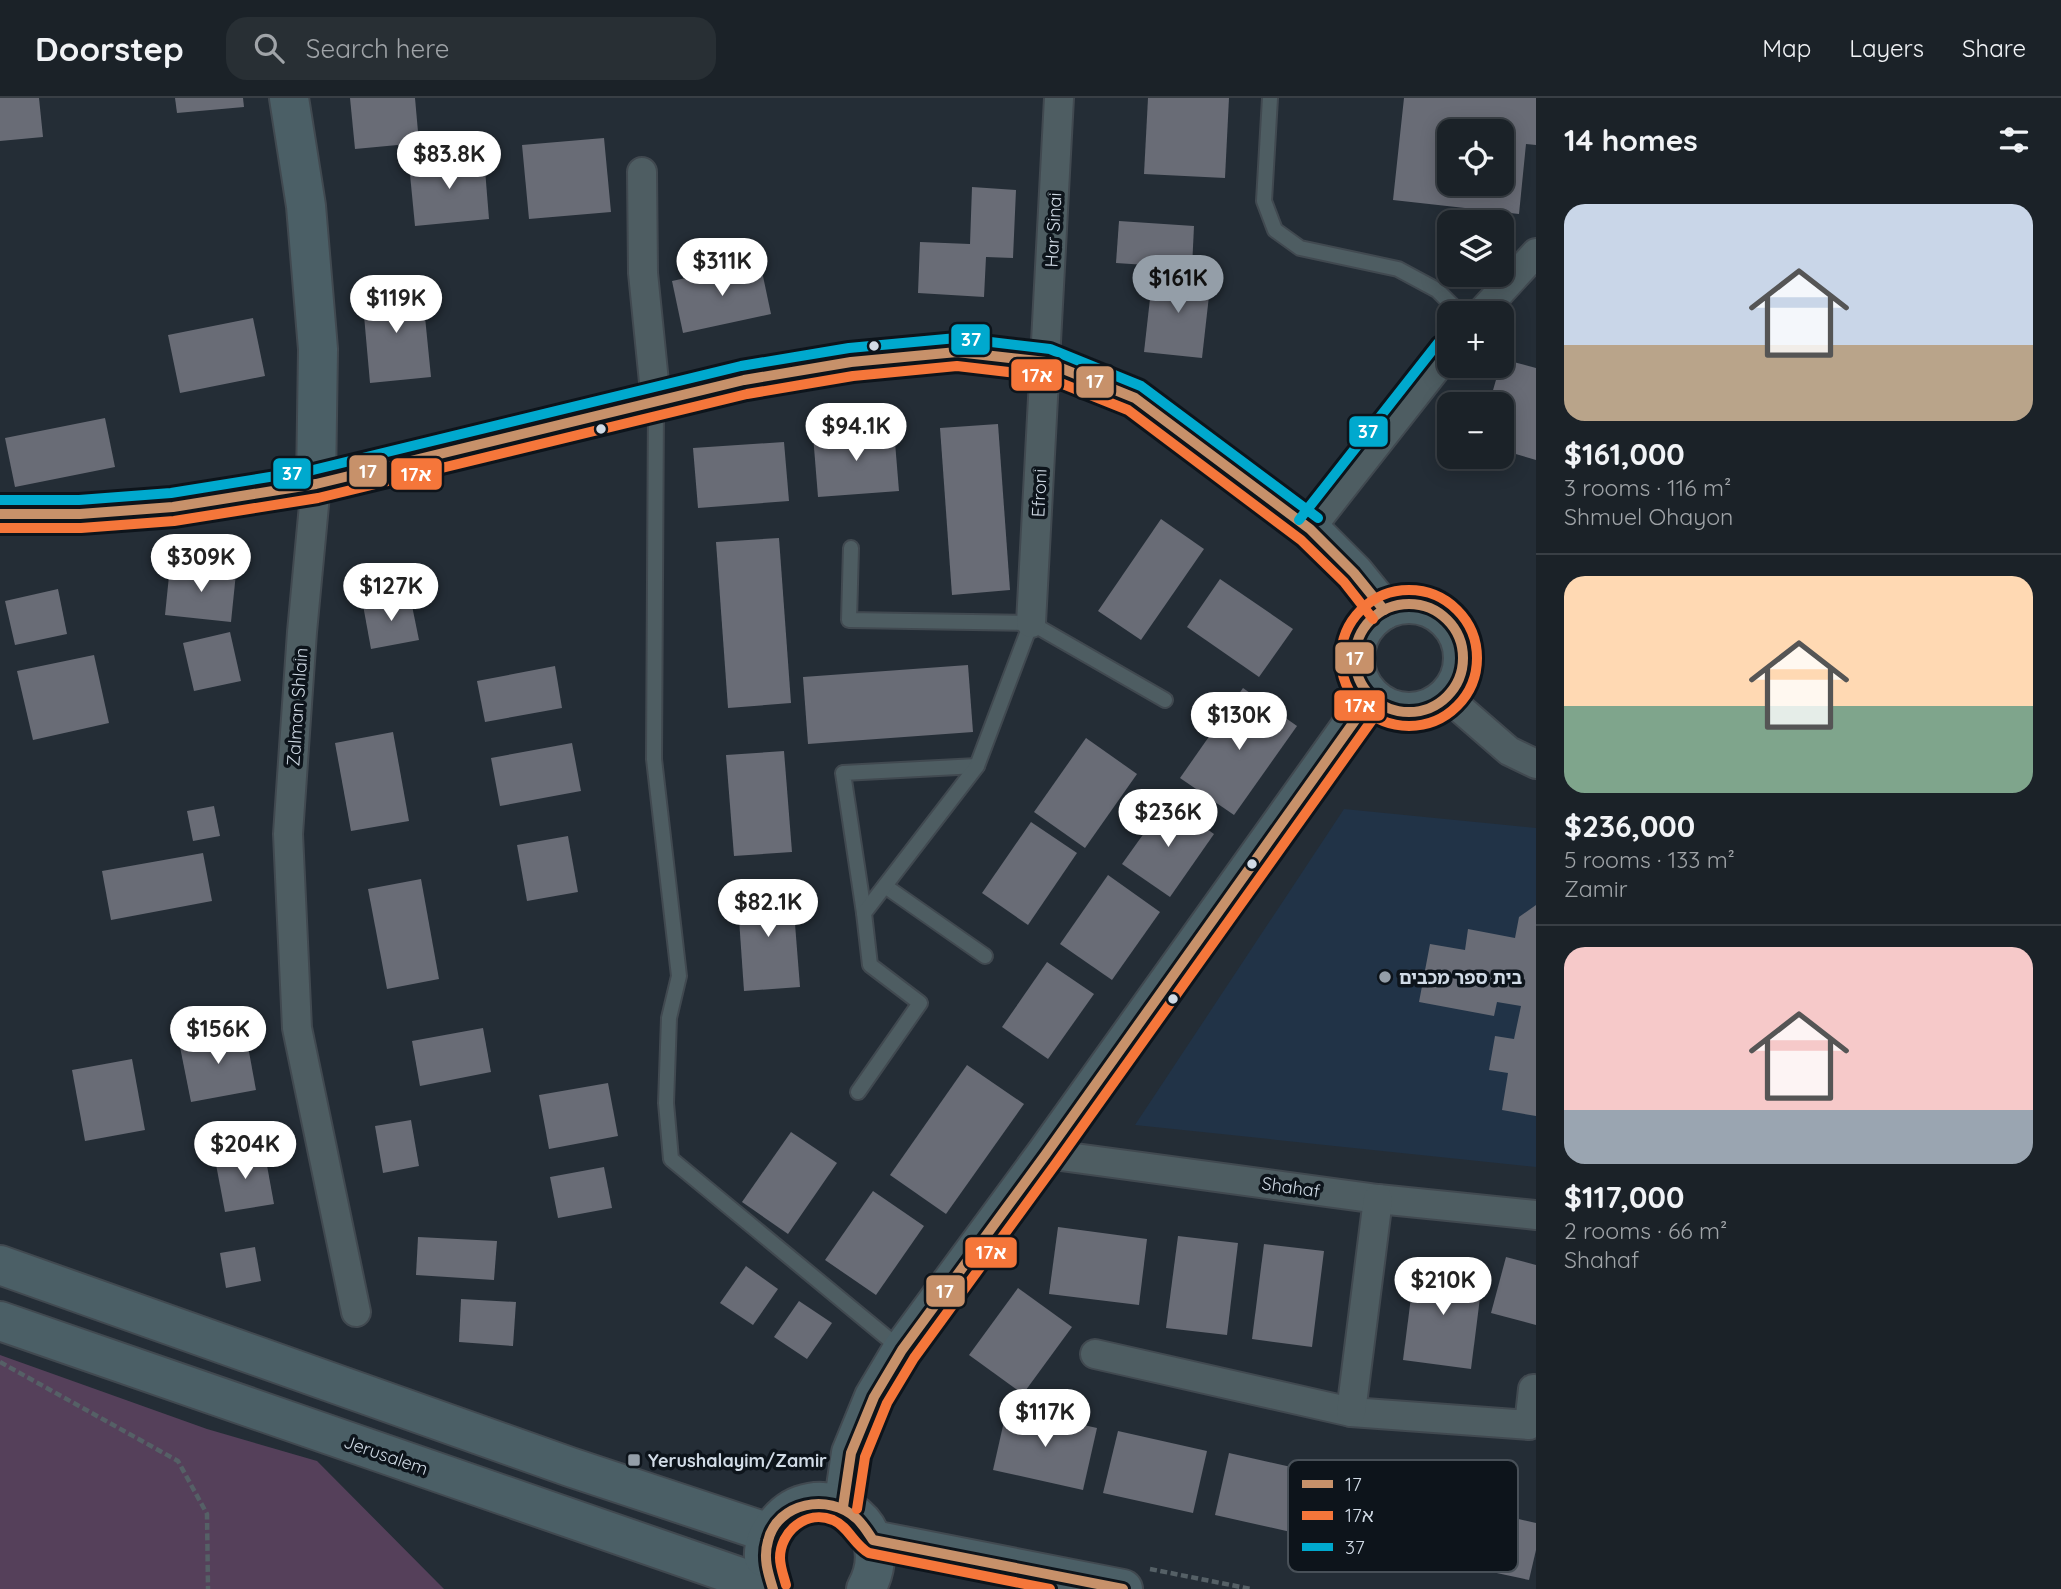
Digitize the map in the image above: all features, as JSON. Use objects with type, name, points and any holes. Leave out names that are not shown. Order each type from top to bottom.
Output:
[{"type":"street","name":"Zalman Shlain","points":[[289,98],[306,206],[318,349],[316,484],[302,632],[288,834],[296,1014],[356,1312]]},
{"type":"street","name":"Har Sinai","points":[[1046,362],[1059,98]]},
{"type":"street","points":[[642,172],[643,273],[656,402]]},
{"type":"street","points":[[1492,301],[1536,253]]},
{"type":"street","points":[[0,514],[80,514],[173,507],[316,484],[744,380],[851,362],[957,352],[1046,362],[1135,398],[1310,529],[1354,573],[1384,610]]},
{"type":"street","name":"Efroni","points":[[1031,623],[1046,362]]},
{"type":"street","points":[[1310,529],[1437,367]]},
{"type":"street","points":[[1402,604],[1422,605],[1440,613],[1454,626],[1463,644],[1464,663],[1459,682],[1448,698],[1430,710],[1410,713],[1389,710],[1371,698],[1361,684],[1355,668],[1355,651],[1360,635],[1370,621],[1384,610],[1402,604]]},
{"type":"street","points":[[843,1507],[851,1453],[874,1396],[902,1350],[1046,1154],[1371,698]]},
{"type":"street","points":[[1448,698],[1509,751],[1536,764]]},
{"type":"street","name":"Shahaf","points":[[1046,1154],[1378,1199],[1536,1215]]},
{"type":"street","points":[[1351,1412],[1378,1199]]},
{"type":"street","points":[[0,1265],[570,1467],[769,1533]]},
{"type":"street","name":"Jerusalem","points":[[0,1321],[773,1589]]},
{"type":"street","points":[[1095,1354],[1351,1412],[1529,1425],[1533,1389]]},
{"type":"street","points":[[773,1589],[765,1570],[764,1552],[769,1533],[779,1519],[793,1509],[809,1503],[843,1507],[856,1515],[866,1526],[873,1540],[876,1558],[873,1577],[866,1589]]},
{"type":"street","points":[[873,1540],[1122,1589]]},
{"type":"lane","points":[[1270,98],[1264,201],[1275,230],[1300,248],[1398,269],[1437,290],[1448,301]]},
{"type":"lane","points":[[656,402],[654,759],[679,976],[669,1018],[667,1103],[671,1159],[902,1350]]},
{"type":"lane","points":[[851,548],[849,621],[1031,623],[1165,700]]},
{"type":"lane","points":[[864,913],[977,766],[1031,623]]},
{"type":"lane","points":[[858,1092],[920,1003],[870,965],[843,773],[977,766]]},
{"type":"lane","points":[[885,886],[985,956]]},
{"type":"path","points":[[0,1362],[178,1461],[207,1514],[208,1589]]},
{"type":"shaded area","name":"בית ספר מכבים","points":[[1344,809],[1536,828],[1536,1167],[1135,1125]]},
{"type":"shaded area","points":[[0,1355],[207,1429],[317,1461],[444,1589],[0,1589]]},
{"type":"building","points":[[0,98],[39,98],[43,137],[0,141]]},
{"type":"building","points":[[175,98],[243,98],[244,107],[177,113]]},
{"type":"building","points":[[350,98],[415,98],[419,143],[355,149]]},
{"type":"building","points":[[1148,98],[1229,98],[1225,178],[1144,174]]},
{"type":"building","points":[[1404,98],[1536,98],[1536,145],[1526,144],[1519,214],[1514,213],[1514,210],[1483,210],[1393,200]]},
{"type":"building","points":[[604,138],[611,212],[529,219],[522,145]]},
{"type":"building","points":[[484,157],[489,219],[415,226],[409,164]]},
{"type":"building","points":[[972,187],[1016,190],[1013,258],[986,257],[984,297],[918,293],[920,242],[970,244]]},
{"type":"building","points":[[1119,221],[1194,226],[1192,268],[1116,263]]},
{"type":"building","points":[[760,262],[771,314],[683,333],[672,281]]},
{"type":"building","points":[[1153,272],[1211,278],[1202,358],[1144,352]]},
{"type":"building","points":[[422,287],[431,377],[370,383],[362,293]]},
{"type":"building","points":[[253,318],[265,376],[180,393],[168,335]]},
{"type":"building","points":[[1514,362],[1536,368],[1536,460],[1514,454],[1514,392],[1492,392],[1497,378],[1514,378]]},
{"type":"building","points":[[105,418],[115,467],[15,487],[5,438]]},
{"type":"building","points":[[998,424],[1010,590],[952,595],[940,428]]},
{"type":"building","points":[[894,430],[899,491],[818,497],[813,435]]},
{"type":"building","points":[[784,442],[789,501],[698,508],[693,448]]},
{"type":"building","points":[[1161,519],[1204,549],[1141,640],[1098,611]]},
{"type":"building","points":[[779,538],[791,703],[728,708],[716,542]]},
{"type":"building","points":[[170,566],[236,573],[231,622],[165,615]]},
{"type":"building","points":[[1220,579],[1293,629],[1259,677],[1187,627]]},
{"type":"building","points":[[58,589],[67,634],[15,645],[5,601]]},
{"type":"building","points":[[410,596],[419,640],[371,649],[363,605]]},
{"type":"building","points":[[230,632],[241,681],[194,691],[183,643]]},
{"type":"building","points":[[94,655],[109,723],[33,740],[17,671]]},
{"type":"building","points":[[968,665],[973,732],[808,744],[803,677]]},
{"type":"building","points":[[555,666],[562,708],[485,722],[477,681]]},
{"type":"building","points":[[1243,688],[1297,726],[1234,815],[1180,778]]},
{"type":"building","points":[[393,732],[409,821],[351,831],[335,743]]},
{"type":"building","points":[[1086,738],[1137,774],[1085,848],[1034,812]]},
{"type":"building","points":[[572,743],[581,791],[500,806],[491,758]]},
{"type":"building","points":[[784,751],[792,852],[734,856],[726,755]]},
{"type":"building","points":[[1167,801],[1214,834],[1170,897],[1122,864]]},
{"type":"building","points":[[214,806],[220,836],[193,841],[187,811]]},
{"type":"building","points":[[1031,822],[1077,853],[1028,925],[982,893]]},
{"type":"building","points":[[568,836],[578,892],[527,901],[517,845]]},
{"type":"building","points":[[203,853],[212,901],[111,920],[102,871]]},
{"type":"building","points":[[1108,875],[1160,912],[1112,980],[1060,944]]},
{"type":"building","points":[[421,879],[439,979],[387,989],[368,889]]},
{"type":"building","points":[[792,886],[800,987],[744,991],[737,890]]},
{"type":"building","points":[[1536,905],[1536,1116],[1502,1110],[1508,1073],[1489,1070],[1495,1036],[1514,1039],[1521,1006],[1497,1002],[1494,1016],[1419,1002],[1430,944],[1465,950],[1468,929],[1515,938],[1519,917]]},
{"type":"building","points":[[1047,962],[1094,994],[1048,1059],[1002,1027]]},
{"type":"building","points":[[483,1028],[491,1072],[420,1086],[412,1041]]},
{"type":"building","points":[[245,1030],[256,1090],[191,1102],[179,1042]]},
{"type":"building","points":[[132,1059],[145,1130],[85,1141],[72,1070]]},
{"type":"building","points":[[967,1065],[1024,1104],[946,1214],[890,1175]]},
{"type":"building","points":[[608,1083],[618,1136],[549,1149],[539,1095]]},
{"type":"building","points":[[411,1120],[419,1166],[383,1173],[375,1126]]},
{"type":"building","points":[[791,1132],[837,1163],[788,1234],[742,1202]]},
{"type":"building","points":[[264,1149],[274,1204],[225,1212],[215,1159]]},
{"type":"building","points":[[604,1167],[612,1208],[558,1218],[550,1177]]},
{"type":"building","points":[[873,1191],[924,1226],[876,1295],[825,1260]]},
{"type":"building","points":[[1058,1227],[1147,1239],[1139,1305],[1049,1294]]},
{"type":"building","points":[[1178,1236],[1238,1243],[1227,1335],[1166,1328]]},
{"type":"building","points":[[418,1237],[497,1241],[494,1280],[416,1275]]},
{"type":"building","points":[[1264,1244],[1324,1251],[1312,1347],[1252,1339]]},
{"type":"building","points":[[255,1247],[261,1281],[226,1288],[220,1253]]},
{"type":"building","points":[[1506,1257],[1536,1265],[1536,1325],[1491,1313]]},
{"type":"building","points":[[746,1266],[778,1289],[753,1325],[720,1303]]},
{"type":"building","points":[[1415,1266],[1483,1274],[1471,1369],[1403,1360]]},
{"type":"building","points":[[1018,1288],[1072,1327],[1023,1394],[969,1355]]},
{"type":"building","points":[[461,1299],[516,1302],[513,1346],[459,1342]]},
{"type":"building","points":[[799,1301],[832,1323],[807,1359],[774,1337]]},
{"type":"building","points":[[1007,1408],[1097,1428],[1083,1490],[993,1470]]},
{"type":"building","points":[[1118,1431],[1207,1451],[1193,1513],[1103,1493]]},
{"type":"building","points":[[1229,1453],[1288,1466],[1288,1531],[1215,1515]]},
{"type":"building","points":[[1518,1519],[1536,1523],[1536,1550],[1529,1580],[1492,1572],[1518,1572]]},
{"type":"transit line","name":"37","points":[[0,500],[79,500],[171,493],[313,470],[741,366],[849,348],[957,338],[1050,349],[1141,386],[1318,518]]},
{"type":"transit line","name":"37","points":[[1299,520],[1437,344]]},
{"type":"transit line","name":"17","points":[[0,514],[80,514],[173,507],[316,484],[744,380],[851,362],[957,352],[1046,362],[1135,398],[1310,529],[1354,573],[1384,610]]},
{"type":"transit line","name":"17א","points":[[0,528],[81,528],[174,521],[318,498],[747,394],[853,376],[957,366],[1043,376],[1128,410],[1301,540],[1344,582],[1373,619]]},
{"type":"transit line","name":"17א","points":[[1409,590],[1435,595],[1457,610],[1472,632],[1477,658],[1472,684],[1457,706],[1435,721],[1409,726],[1383,721],[1361,706],[1346,684],[1341,658],[1346,632],[1361,610],[1383,595],[1409,590]]},
{"type":"transit line","name":"17","points":[[1409,604],[1430,608],[1447,620],[1459,637],[1463,658],[1459,679],[1447,696],[1430,708],[1409,712],[1388,708],[1371,696],[1359,679],[1355,658],[1359,637],[1371,620],[1388,608],[1409,604]]},
{"type":"transit line","name":"17","points":[[843,1507],[851,1453],[874,1397],[902,1350],[1046,1154],[1371,698]]},
{"type":"transit line","name":"17א","points":[[857,1509],[865,1457],[887,1403],[914,1358],[1382,706]]},
{"type":"transit line","name":"17","points":[[773,1589],[766,1559],[773,1528],[782,1517],[793,1510],[819,1504],[845,1510],[859,1520],[873,1540],[1123,1589]]},
{"type":"transit line","name":"17א","points":[[786,1585],[780,1558],[784,1540],[796,1525],[804,1520],[823,1517],[839,1523],[869,1553],[1050,1589]]},
{"type":"place","name":"בית ספר מכבים","points":[[1385,977]]},
{"type":"place","name":"Yerushalayim/Zamir","points":[[634,1460]]}]
